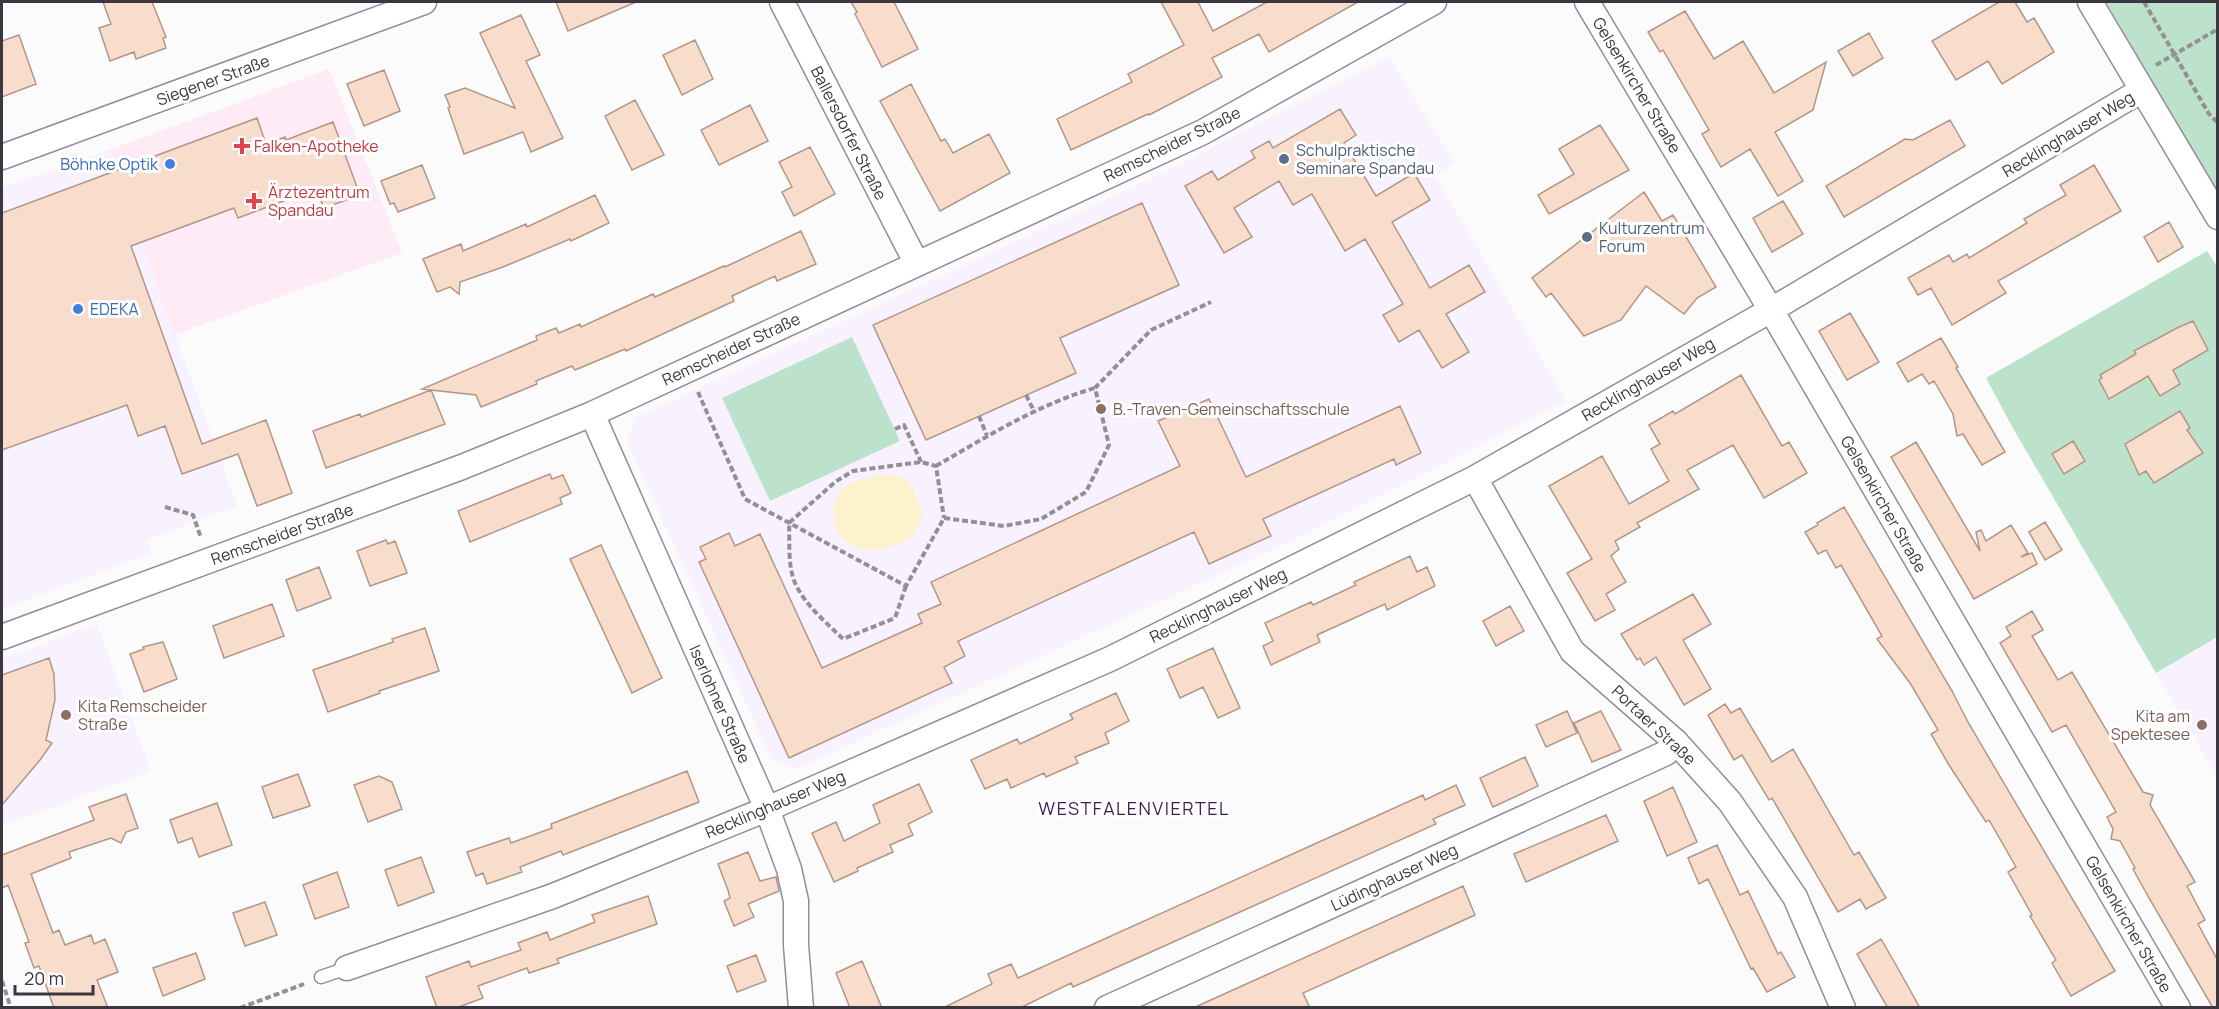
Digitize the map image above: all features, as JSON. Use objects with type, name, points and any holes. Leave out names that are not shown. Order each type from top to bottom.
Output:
[{"type":"street","name":"Ballersdorfer Straße","points":[[782,2],[917,264]]},
{"type":"street","name":"Remscheider Straße","points":[[2,637],[462,467],[592,414],[1203,132],[1434,2]]},
{"type":"street","name":"Gelsenkircher Straße","points":[[1587,2],[1771,310],[2178,1008]]},
{"type":"street","points":[[2090,2],[2217,217]]},
{"type":"street","name":"Siegener Straße","points":[[2,157],[409,4]]},
{"type":"street","name":"Recklinghauser Weg","points":[[347,968],[553,896],[766,809],[1110,658],[1475,478],[1771,310],[2142,90]]},
{"type":"street","name":"Iserlohner Straße","points":[[592,414],[766,809],[789,869],[796,901],[796,945],[801,1008]]},
{"type":"street","name":"Portaer Straße","points":[[1475,478],[1572,651],[1676,742],[1731,802],[1795,897],[1843,1008]]},
{"type":"street","name":"Lüdinghauser Weg","points":[[1107,1008],[1666,753],[1676,742]]},
{"type":"lane","name":"Recklinghauser Weg","points":[[321,977],[347,968]]},
{"type":"path","points":[[2144,2],[2209,114],[2217,123]]},
{"type":"path","points":[[2173,54],[2217,28]]},
{"type":"path","points":[[936,466],[944,518],[906,586],[895,618],[843,639],[816,613],[796,586],[790,561],[789,523],[835,482],[853,471],[921,462],[936,466],[987,436],[1095,388],[1152,330],[1211,302]]},
{"type":"path","points":[[695,384],[745,499],[906,586]]},
{"type":"path","points":[[944,518],[1004,526],[1041,519],[1086,492],[1109,445],[1095,388]]},
{"type":"path","points":[[1026,395],[1035,413]]},
{"type":"path","points":[[979,416],[987,436]]},
{"type":"path","points":[[895,429],[904,425],[921,462]]},
{"type":"path","points":[[165,507],[193,515],[203,542]]},
{"type":"path","points":[[240,1008],[321,977]]},
{"type":"path","points":[[2,981],[11,1008]]},
{"type":"shaded area","name":"B.-Traven-Gemeinschaftsschule","points":[[1389,57],[1454,163],[1435,175],[1566,401],[1296,539],[797,769],[771,759],[627,442],[635,418],[1146,181]]},
{"type":"shaded area","name":"Ärztezentrum Spandau","points":[[329,69],[402,253],[174,335],[109,150]]},
{"type":"shaded area","points":[[109,150],[237,506],[147,540],[152,553],[2,609],[2,188]]},
{"type":"shaded area","name":"Kita Remscheider Straße","points":[[97,624],[151,771],[2,826],[2,659]]},
{"type":"shaded area","name":"Kita am Spektesee","points":[[2217,637],[2217,777],[2156,673]]},
{"type":"green space","points":[[2106,2],[2217,2],[2217,195],[2189,147]]},
{"type":"green space","points":[[2207,251],[2218,268],[2217,637],[2156,673],[1986,378]]},
{"type":"green space","points":[[852,337],[900,441],[770,501],[722,398]]},
{"type":"sand","points":[[884,475],[904,479],[914,491],[920,505],[919,527],[907,539],[891,547],[865,549],[848,543],[837,529],[834,520],[833,511],[839,494],[849,484],[864,478]]},
{"type":"building","points":[[103,2],[152,2],[166,37],[163,38],[166,48],[136,59],[134,52],[110,61],[99,28],[111,24]]},
{"type":"building","points":[[556,2],[636,2],[568,31]]},
{"type":"building","points":[[851,2],[894,2],[918,49],[882,67]]},
{"type":"building","points":[[1161,2],[1198,2],[1213,31],[1267,2],[1358,2],[1269,52],[1259,34],[1212,58],[1222,77],[1149,115],[1071,150],[1057,119],[1132,82],[1128,74],[1184,45]]},
{"type":"building","points":[[1999,2],[2015,2],[2027,22],[2034,18],[2054,52],[2002,84],[1988,61],[1956,80],[1932,41]]},
{"type":"building","points":[[1685,11],[1714,59],[1743,41],[1774,93],[1826,62],[1813,110],[1775,132],[1803,181],[1778,196],[1750,149],[1721,167],[1702,134],[1709,130],[1663,50],[1660,52],[1648,32]]},
{"type":"building","points":[[521,15],[540,55],[526,61],[563,138],[531,152],[523,132],[464,154],[445,95],[465,88],[515,108],[480,33]]},
{"type":"building","points":[[1869,33],[1883,58],[1853,76],[1838,51]]},
{"type":"building","points":[[19,35],[36,84],[2,97],[2,41]]},
{"type":"building","points":[[695,40],[713,79],[682,95],[663,55]]},
{"type":"building","points":[[384,70],[400,111],[364,126],[347,84]]},
{"type":"building","points":[[911,84],[941,141],[945,139],[953,153],[989,134],[1010,173],[940,211],[880,101]]},
{"type":"building","points":[[635,100],[664,155],[632,170],[605,116]]},
{"type":"building","points":[[750,105],[768,141],[719,165],[701,130]]},
{"type":"building","points":[[1340,109],[1356,135],[1344,143],[1376,196],[1414,173],[1430,200],[1392,222],[1430,288],[1469,265],[1485,292],[1446,314],[1469,352],[1442,368],[1419,330],[1399,342],[1383,315],[1403,304],[1365,239],[1345,251],[1312,194],[1293,205],[1279,181],[1234,208],[1252,237],[1224,253],[1185,186],[1212,171],[1218,180],[1255,158],[1251,151],[1269,141],[1273,148]]},
{"type":"building","name":"EDEKA","points":[[257,118],[266,144],[285,137],[286,140],[333,122],[360,195],[324,208],[316,189],[238,218],[234,208],[131,246],[202,444],[266,420],[292,493],[257,506],[238,454],[182,474],[165,426],[138,436],[127,405],[2,450],[2,213]]},
{"type":"building","points":[[1950,120],[1965,146],[1844,217],[1826,186],[1905,139],[1913,140]]},
{"type":"building","points":[[1600,125],[1629,170],[1549,214],[1538,195],[1574,174],[1559,149]]},
{"type":"building","points":[[810,147],[835,194],[794,216],[782,192],[792,187],[779,162]]},
{"type":"building","points":[[422,165],[435,198],[398,212],[394,203],[390,204],[381,181]]},
{"type":"building","points":[[2094,165],[2121,211],[1998,281],[2006,293],[1952,325],[1931,288],[1918,295],[1908,278],[1949,255],[1953,262],[1967,254],[1969,258],[2027,223],[2024,219],[2066,195],[2060,185]]},
{"type":"building","points":[[1644,192],[1662,221],[1673,215],[1716,287],[1697,298],[1684,314],[1646,286],[1621,320],[1584,336],[1551,293],[1546,297],[1532,278]]},
{"type":"building","points":[[595,195],[609,223],[571,241],[570,239],[460,282],[459,294],[450,287],[437,292],[423,259],[461,244],[463,251],[526,224],[527,227]]},
{"type":"building","points":[[1783,201],[1803,234],[1772,252],[1753,218]]},
{"type":"building","points":[[1142,203],[1179,285],[1060,338],[1076,373],[926,440],[873,325]]},
{"type":"building","points":[[2169,222],[2183,247],[2158,262],[2144,237]]},
{"type":"building","points":[[801,231],[816,264],[777,281],[775,276],[732,296],[734,301],[626,351],[625,349],[575,370],[572,366],[536,381],[537,384],[481,407],[476,395],[422,389],[537,340],[536,336],[556,328],[559,333],[580,324],[581,327],[653,294],[655,297],[725,267]]},
{"type":"building","points":[[1850,313],[1879,362],[1847,380],[1819,331]]},
{"type":"building","points":[[2193,321],[2208,350],[2173,370],[2180,384],[2160,396],[2148,376],[2109,399],[2099,380],[2102,378],[2100,375],[2136,354],[2134,351]]},
{"type":"building","points":[[1941,338],[2005,452],[1982,465],[1963,434],[1957,436],[1953,414],[1934,381],[1929,384],[1922,374],[1908,382],[1897,363]]},
{"type":"building","points":[[1741,375],[1782,446],[1789,442],[1807,473],[1764,498],[1733,445],[1687,470],[1699,489],[1637,523],[1640,527],[1615,541],[1619,549],[1611,556],[1626,582],[1606,594],[1615,610],[1595,621],[1567,573],[1592,559],[1549,486],[1602,456],[1629,504],[1669,481],[1651,449],[1660,444],[1649,425],[1673,411],[1675,414]]},
{"type":"building","points":[[431,390],[445,424],[326,468],[313,431],[360,414],[361,417]]},
{"type":"building","points":[[1209,399],[1246,477],[1400,406],[1421,453],[1396,465],[1394,459],[1263,519],[1271,536],[1209,564],[1194,532],[958,641],[965,656],[944,667],[952,683],[789,758],[699,562],[706,559],[700,547],[729,533],[735,546],[760,534],[822,668],[922,623],[918,614],[941,604],[931,582],[1180,466],[1158,421]]},
{"type":"building","points":[[2180,411],[2190,428],[2187,430],[2203,453],[2154,483],[2146,471],[2139,475],[2125,444]]},
{"type":"building","points":[[2073,441],[2085,461],[2064,474],[2052,454]]},
{"type":"building","points":[[1916,442],[1980,551],[1976,532],[1981,530],[1986,541],[2011,525],[2028,553],[2021,557],[2032,553],[2037,564],[1974,599],[1891,457]]},
{"type":"building","points":[[550,474],[552,479],[563,475],[571,493],[560,498],[562,504],[470,542],[458,511]]},
{"type":"building","points":[[1844,507],[2115,971],[2071,996],[2052,963],[2056,960],[2008,872],[2016,867],[1989,820],[1986,822],[1931,734],[1938,730],[1910,683],[1877,639],[1882,636],[1841,565],[1836,568],[1826,550],[1818,554],[1805,532]]},
{"type":"building","points":[[2045,522],[2062,550],[2045,560],[2029,532]]},
{"type":"building","points":[[386,540],[388,544],[395,541],[407,573],[370,586],[357,551]]},
{"type":"building","points":[[601,545],[662,678],[632,693],[570,559]]},
{"type":"building","points":[[1410,556],[1417,572],[1427,567],[1435,586],[1387,610],[1385,604],[1317,635],[1320,642],[1271,665],[1263,646],[1273,641],[1265,623],[1311,602],[1313,605],[1356,585],[1354,582]]},
{"type":"building","points":[[319,567],[331,598],[297,611],[286,580]]},
{"type":"building","points":[[1693,594],[1711,624],[1683,640],[1711,689],[1684,705],[1656,657],[1644,665],[1640,658],[1637,660],[1621,634]]},
{"type":"building","points":[[272,604],[284,636],[224,658],[213,626]]},
{"type":"building","points":[[1510,606],[1524,631],[1496,646],[1483,621]]},
{"type":"building","points":[[2032,611],[2043,630],[2032,636],[2058,680],[2072,672],[2143,792],[2153,795],[2150,805],[2195,882],[2187,886],[2205,920],[2198,924],[2217,959],[2217,1008],[2213,1008],[2149,898],[2120,841],[2111,839],[2113,829],[2107,817],[2116,812],[2066,725],[2052,732],[2000,643],[2011,636],[2006,627]]},
{"type":"building","points":[[425,628],[439,671],[379,691],[380,693],[328,712],[313,670],[393,642],[392,639]]},
{"type":"building","points":[[163,642],[177,679],[144,692],[130,654],[144,649],[143,647]]},
{"type":"building","points":[[1213,648],[1240,708],[1218,718],[1203,687],[1180,698],[1167,669]]},
{"type":"building","points":[[49,658],[54,674],[55,700],[46,740],[52,743],[2,805],[2,675]]},
{"type":"building","points":[[1116,693],[1129,721],[1105,733],[1109,743],[1075,757],[1078,763],[1046,777],[1044,773],[1011,788],[1007,779],[985,789],[971,760],[1017,739],[1020,744],[1073,719],[1070,714]]},
{"type":"building","points":[[1725,704],[1731,713],[1740,708],[1772,762],[1793,749],[1854,855],[1859,852],[1886,898],[1866,909],[1860,899],[1838,912],[1772,798],[1769,800],[1742,755],[1734,760],[1708,715]]},
{"type":"building","points":[[1567,711],[1577,733],[1546,747],[1536,725]]},
{"type":"building","points":[[1601,711],[1621,750],[1592,762],[1574,723]]},
{"type":"building","points":[[1525,757],[1538,786],[1493,807],[1480,778]]},
{"type":"building","points":[[687,771],[699,802],[563,855],[561,851],[520,867],[522,872],[487,884],[483,873],[476,876],[467,852],[509,838],[511,843],[552,828],[551,824]]},
{"type":"building","points":[[298,774],[310,806],[273,818],[262,787]]},
{"type":"building","points":[[379,776],[392,782],[402,809],[368,822],[354,785]]},
{"type":"building","points":[[919,784],[932,812],[908,824],[913,835],[890,845],[893,852],[857,868],[858,871],[834,882],[812,833],[836,822],[844,841],[880,823],[873,805]]},
{"type":"building","points":[[1456,785],[1465,805],[1433,819],[1436,824],[1073,987],[1071,983],[1020,1008],[943,1008],[992,984],[988,974],[1011,964],[1018,978],[1423,795],[1425,800]]},
{"type":"building","points":[[1673,787],[1697,842],[1667,856],[1644,801]]},
{"type":"building","points":[[126,794],[138,828],[126,832],[121,843],[111,838],[69,852],[71,858],[31,874],[53,933],[59,930],[65,945],[91,935],[94,944],[105,939],[118,972],[97,980],[108,1008],[54,1008],[39,966],[34,968],[25,943],[29,942],[8,885],[2,888],[2,855],[94,820],[89,807]]},
{"type":"building","points":[[217,803],[232,845],[199,857],[192,838],[178,843],[170,820]]},
{"type":"building","points":[[1606,815],[1618,841],[1526,882],[1514,854]]},
{"type":"building","points":[[1717,845],[1740,895],[1748,891],[1778,954],[1781,952],[1795,977],[1767,992],[1753,968],[1751,969],[1708,879],[1699,884],[1688,858]]},
{"type":"building","points":[[748,852],[760,881],[776,877],[779,891],[748,904],[754,917],[734,926],[724,901],[730,898],[718,864]]},
{"type":"building","points":[[421,857],[434,892],[398,906],[385,870]]},
{"type":"building","points":[[337,872],[349,907],[315,919],[303,885]]},
{"type":"building","points":[[1463,886],[1475,915],[1303,993],[1310,1008],[1193,1008]]},
{"type":"building","points":[[648,896],[657,924],[557,959],[559,963],[529,973],[527,968],[478,986],[483,998],[456,1008],[437,1008],[426,977],[469,961],[471,967],[521,950],[518,943],[547,932],[550,940],[595,922],[592,915]]},
{"type":"building","points":[[265,902],[277,935],[245,946],[233,913]]},
{"type":"building","points":[[1881,939],[1920,1008],[1888,1008],[1857,954]]},
{"type":"building","points":[[196,953],[205,979],[163,996],[153,968]]},
{"type":"building","points":[[756,955],[766,981],[737,992],[727,966]]},
{"type":"building","points":[[862,961],[882,1008],[850,1008],[836,973]]},
{"type":"place","name":"Falken-Apotheke","points":[[242,146]]},
{"type":"place","name":"Schulpraktische Seminare Spandau","points":[[1284,159]]},
{"type":"place","name":"Böhnke Optik","points":[[170,164]]},
{"type":"place","name":"Ärztezentrum Spandau","points":[[254,201]]},
{"type":"place","name":"Kulturzentrum Forum","points":[[1587,237]]},
{"type":"place","name":"EDEKA","points":[[78,309]]},
{"type":"place","name":"B.-Traven-Gemeinschaftsschule","points":[[1101,409]]},
{"type":"place","name":"Kita Remscheider Straße","points":[[66,715]]},
{"type":"place","name":"Kita am Spektesee","points":[[2202,725]]},
{"type":"district","name":"WESTFALENVIERTEL","points":[[1134,809]]}]
